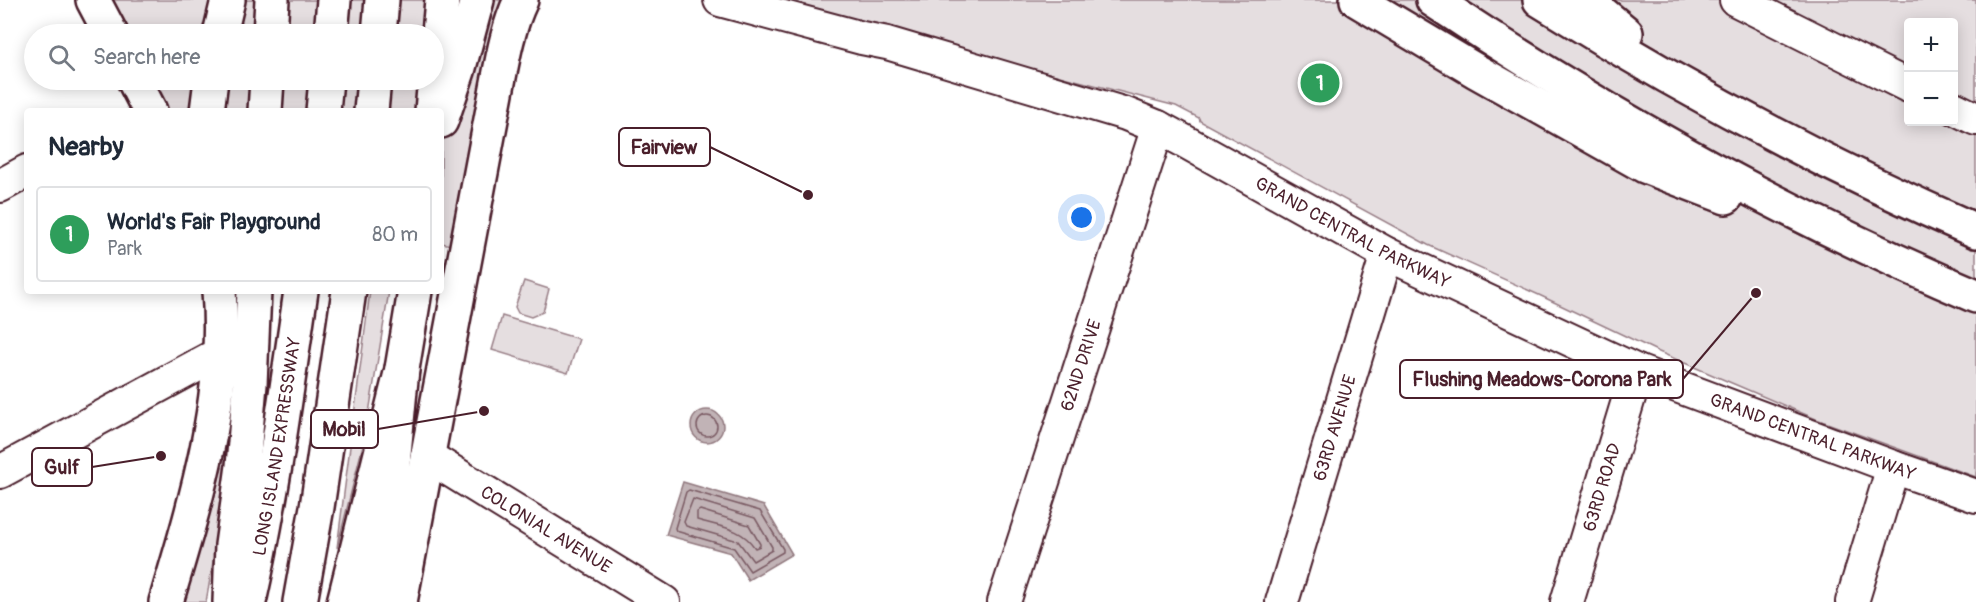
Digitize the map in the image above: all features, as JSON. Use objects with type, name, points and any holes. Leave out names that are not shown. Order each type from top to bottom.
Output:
[{"type":"main road","points":[[93,0],[106,24]]},
{"type":"main road","points":[[222,24],[228,0]]},
{"type":"main road","points":[[271,24],[272,0]]},
{"type":"main road","points":[[332,24],[334,0]]},
{"type":"main road","points":[[380,24],[382,0]]},
{"type":"main road","points":[[440,24],[442,0]]},
{"type":"main road","points":[[444,112],[458,71],[477,0]]},
{"type":"main road","points":[[400,602],[496,93],[508,36],[520,0]]},
{"type":"main road","points":[[1357,0],[1476,71],[1645,166],[1899,262]]},
{"type":"main road","points":[[1433,0],[1541,70],[1682,153],[1784,207],[1976,296]]},
{"type":"main road","points":[[1540,0],[1709,100],[1817,156],[1976,231]]},
{"type":"main road","points":[[1586,0],[1709,100]]},
{"type":"main road","points":[[207,108],[210,90]]},
{"type":"main road","points":[[265,108],[266,90]]},
{"type":"main road","points":[[323,108],[325,90]]},
{"type":"main road","points":[[371,108],[373,90]]},
{"type":"main road","points":[[432,108],[434,90]]},
{"type":"main road","points":[[202,294],[214,401]]},
{"type":"main road","points":[[166,602],[201,478],[214,401],[222,325],[219,294]]},
{"type":"main road","points":[[230,602],[232,545],[243,466],[249,395],[254,294]]},
{"type":"main road","name":"LONG ISLAND EXPRESSWAY","points":[[249,602],[262,546],[276,465],[301,294]]},
{"type":"main road","points":[[300,602],[328,436],[349,294]]},
{"type":"main road","points":[[369,602],[391,485],[402,369],[414,294]]},
{"type":"main road","points":[[344,602],[402,369]]},
{"type":"street","name":"GRAND CENTRAL PARKWAY","points":[[720,0],[887,43],[1125,114],[1158,127],[1387,254],[1636,371],[1976,496]]},
{"type":"street","points":[[1736,0],[1904,84]]},
{"type":"street","points":[[1958,110],[1976,119]]},
{"type":"street","name":"62ND DRIVE","points":[[1004,602],[1158,127]]},
{"type":"street","points":[[0,186],[24,173]]},
{"type":"street","name":"63RD AVENUE","points":[[1282,602],[1387,254]]},
{"type":"street","points":[[0,472],[209,359]]},
{"type":"street","name":"63RD ROAD","points":[[1567,602],[1636,371]]},
{"type":"street","name":"COLONIAL AVENUE","points":[[427,456],[664,602]]},
{"type":"street","points":[[1852,602],[1893,467]]},
{"type":"shaded area","points":[[104,0],[534,0],[466,248],[444,244],[444,108],[160,108],[151,90],[444,90],[444,24],[117,24]]},
{"type":"shaded area","points":[[765,0],[1976,0],[1976,477],[1816,419],[1659,352],[1428,245],[1200,121],[1199,118],[1176,106]]},
{"type":"shaded area","points":[[524,281],[549,289],[543,312],[531,317],[518,313],[515,307]]},
{"type":"shaded area","points":[[226,294],[237,294],[228,477],[206,602],[181,602],[221,472],[230,374]]},
{"type":"shaded area","points":[[370,294],[389,294],[365,437],[337,548]]},
{"type":"shaded area","points":[[502,316],[579,339],[568,373],[492,350]]},
{"type":"water","points":[[707,410],[719,414],[723,426],[719,438],[707,442],[695,438],[691,426],[695,414]]},
{"type":"water","points":[[683,482],[764,506],[792,554],[748,580],[731,553],[666,535]]},
{"type":"place","name":"World's Fair Playground","points":[[1320,83]]},
{"type":"place","name":"Fairview","points":[[808,195]]},
{"type":"place","name":"Flushing Meadows-Corona Park","points":[[1756,293]]},
{"type":"place","name":"Mobil","points":[[484,411]]},
{"type":"place","name":"Gulf","points":[[161,456]]}]
